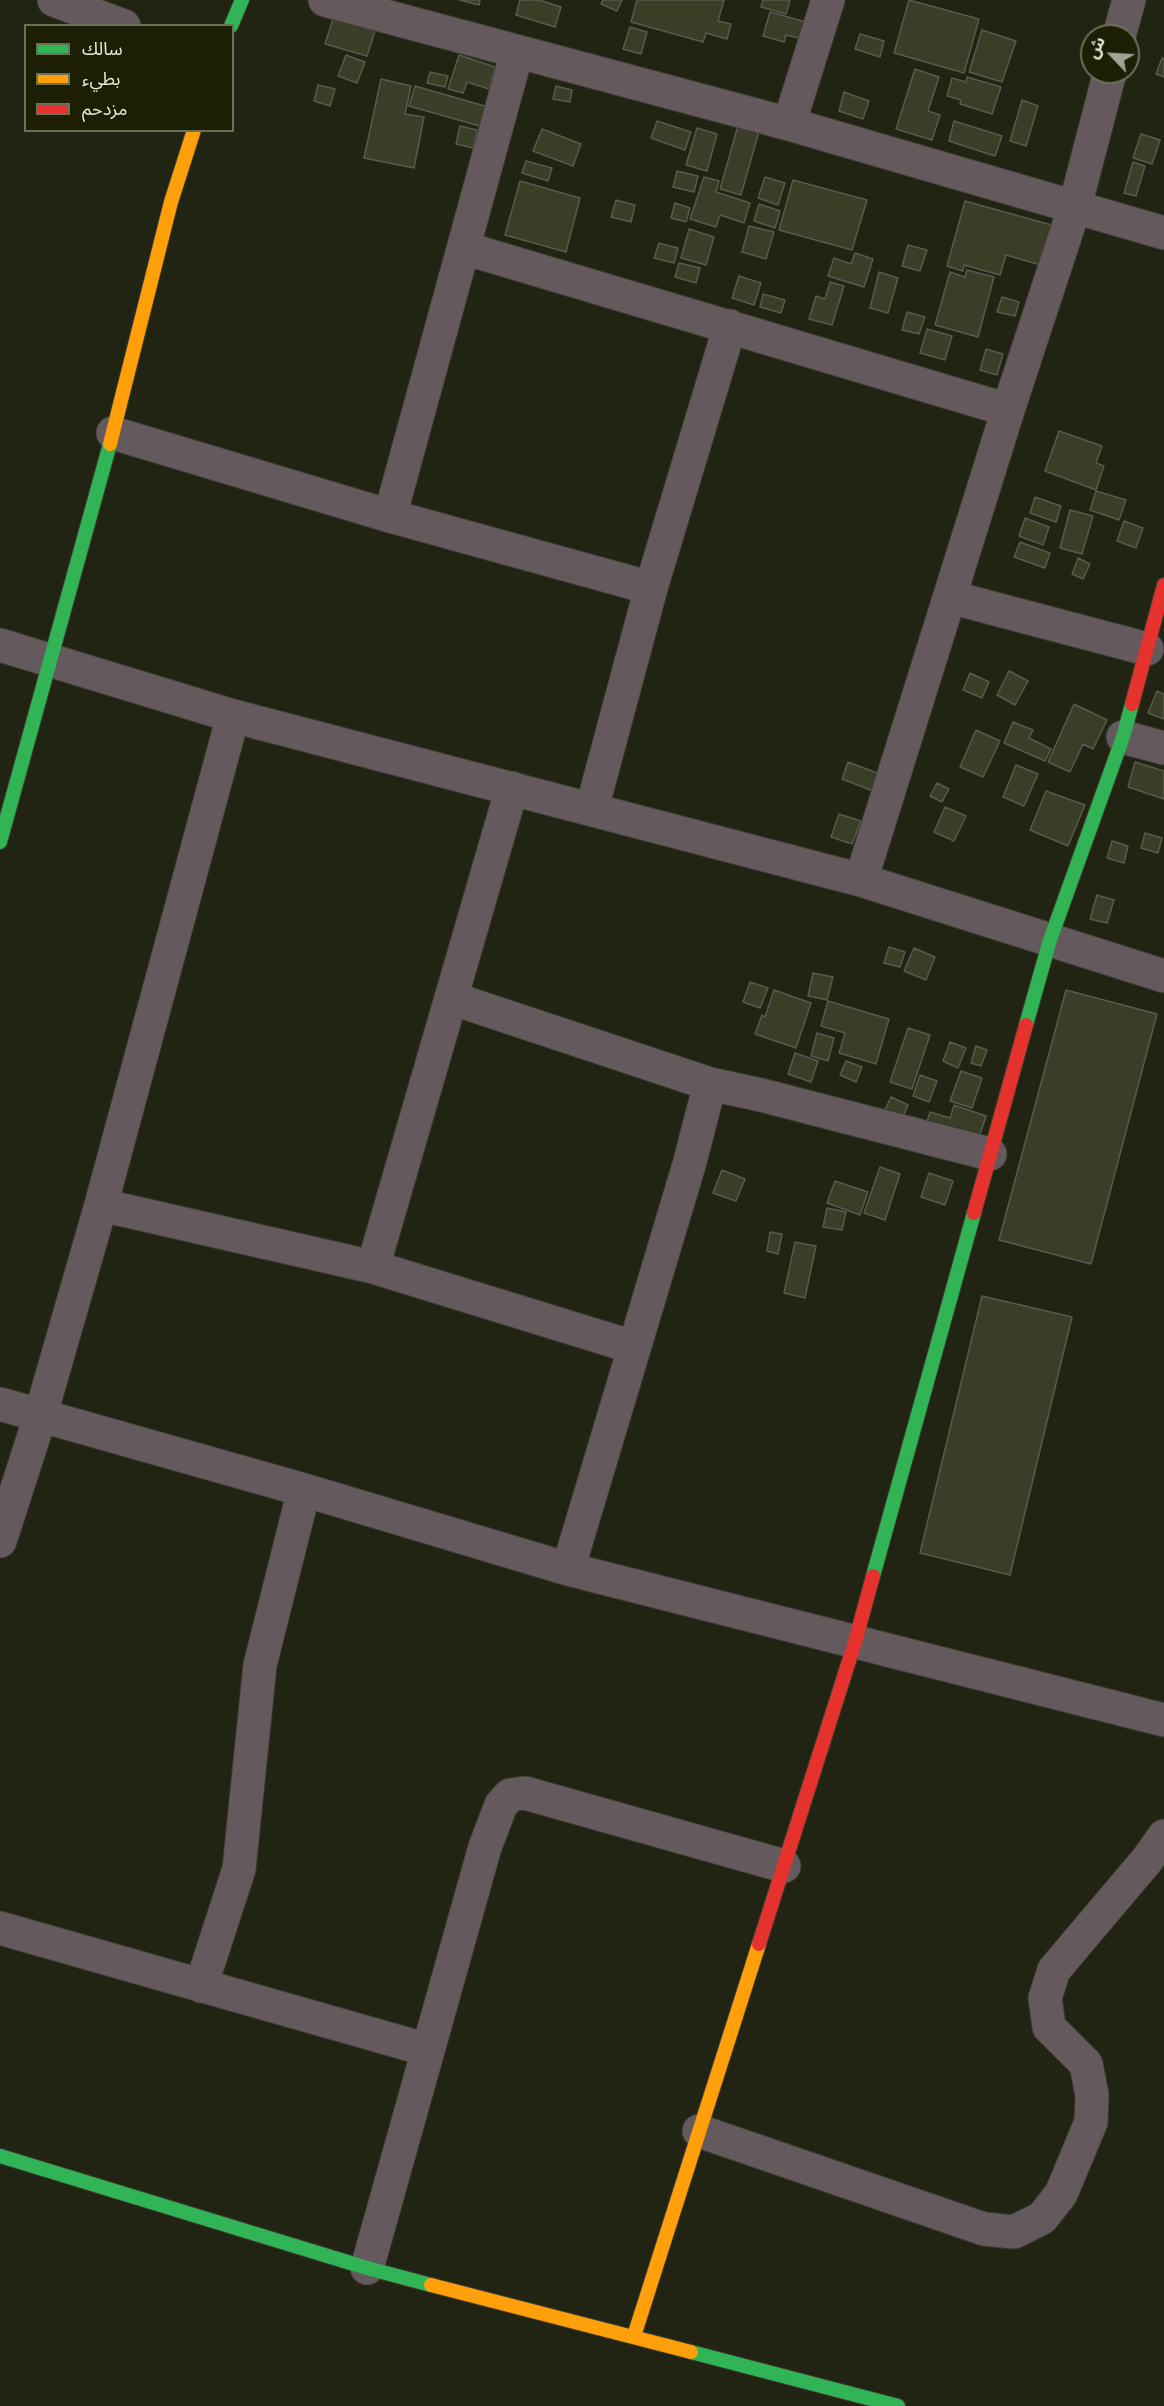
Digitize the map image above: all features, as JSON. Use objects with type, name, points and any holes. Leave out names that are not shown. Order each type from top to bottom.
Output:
[{"type":"street","points":[[54,0],[119,24]]},
{"type":"street","points":[[232,24],[242,0]]},
{"type":"street","points":[[325,0],[789,124],[1164,232]]},
{"type":"street","points":[[789,124],[828,0]]},
{"type":"street","points":[[1122,24],[1129,0]]},
{"type":"street","points":[[390,516],[517,52]]},
{"type":"street","points":[[861,880],[1008,410],[1075,206],[1107,84]]},
{"type":"street","points":[[0,842],[52,660],[171,202],[193,132]]},
{"type":"street","points":[[464,248],[1008,410]]},
{"type":"street","points":[[592,808],[651,588],[730,326]]},
{"type":"street","points":[[112,433],[390,516],[651,588]]},
{"type":"street","points":[[634,2336],[855,1642],[1050,940],[1123,737],[1164,585]]},
{"type":"street","points":[[950,597],[1147,649]]},
{"type":"street","points":[[0,645],[232,716],[592,808],[861,880],[1164,976]]},
{"type":"street","points":[[0,1541],[40,1417],[101,1205],[232,716]]},
{"type":"street","points":[[1123,737],[1164,748]]},
{"type":"street","points":[[374,1266],[512,788]]},
{"type":"street","points":[[451,998],[710,1084],[990,1154]]},
{"type":"street","points":[[568,1569],[689,1165],[710,1084]]},
{"type":"street","points":[[101,1205],[374,1266],[633,1347]]},
{"type":"street","points":[[0,1404],[304,1490],[568,1569],[1164,1720]]},
{"type":"street","points":[[201,1986],[239,1869],[260,1665],[304,1490]]},
{"type":"street","points":[[367,2268],[485,1847],[501,1805],[510,1795],[525,1793],[784,1866]]},
{"type":"street","points":[[699,2131],[984,2229],[1014,2232],[1042,2218],[1061,2194],[1091,2122],[1092,2095],[1086,2064],[1049,2027],[1045,1998],[1054,1970],[1147,1860],[1164,1836]]},
{"type":"street","points":[[0,1928],[428,2050]]},
{"type":"street","points":[[0,2156],[367,2268],[898,2406]]},
{"type":"building","points":[[459,0],[480,0],[479,5]]},
{"type":"building","points":[[520,0],[539,0],[561,7],[555,27],[516,15]]},
{"type":"building","points":[[603,0],[622,0],[617,11],[601,4]]},
{"type":"building","points":[[637,0],[724,0],[718,21],[731,24],[727,39],[706,33],[703,42],[631,22]]},
{"type":"building","points":[[763,0],[790,0],[786,14],[761,7]]},
{"type":"building","points":[[909,0],[979,19],[964,73],[894,53]]},
{"type":"building","points":[[770,12],[806,22],[802,39],[786,35],[784,42],[763,36]]},
{"type":"building","points":[[333,19],[375,31],[367,56],[325,44]]},
{"type":"building","points":[[630,27],[647,32],[641,54],[623,49]]},
{"type":"building","points":[[982,30],[1016,41],[1002,82],[969,72]]},
{"type":"building","points":[[860,34],[884,41],[880,57],[855,49]]},
{"type":"building","points":[[346,55],[365,62],[357,83],[338,76]]},
{"type":"building","points":[[459,55],[495,67],[489,89],[467,82],[463,93],[448,89]]},
{"type":"building","points":[[1162,58],[1164,59],[1164,77],[1156,74]]},
{"type":"building","points":[[915,69],[939,77],[928,111],[940,115],[932,140],[896,129]]},
{"type":"building","points":[[430,72],[448,76],[445,87],[427,83]]},
{"type":"building","points":[[967,77],[1001,87],[992,114],[960,104],[961,100],[947,96],[952,78],[966,82]]},
{"type":"building","points":[[381,79],[411,86],[405,114],[424,117],[414,168],[364,158]]},
{"type":"building","points":[[318,85],[335,89],[330,106],[314,101]]},
{"type":"building","points":[[415,86],[488,107],[483,127],[409,106]]},
{"type":"building","points":[[556,86],[572,90],[570,102],[553,99]]},
{"type":"building","points":[[844,92],[869,101],[863,119],[839,111]]},
{"type":"building","points":[[1022,100],[1038,106],[1026,146],[1010,141]]},
{"type":"building","points":[[657,121],[691,132],[685,150],[651,138]]},
{"type":"building","points":[[954,121],[1002,136],[995,156],[949,141]]},
{"type":"building","points":[[739,122],[760,128],[741,195],[720,189]]},
{"type":"building","points":[[460,126],[477,130],[473,148],[456,144]]},
{"type":"building","points":[[697,128],[717,134],[707,171],[686,165]]},
{"type":"building","points":[[542,129],[581,144],[573,166],[533,151]]},
{"type":"building","points":[[1141,134],[1160,140],[1152,164],[1133,158]]},
{"type":"building","points":[[526,161],[552,168],[548,181],[522,173]]},
{"type":"building","points":[[1133,162],[1145,166],[1136,196],[1124,193]]},
{"type":"building","points":[[677,171],[698,176],[694,192],[673,187]]},
{"type":"building","points":[[704,177],[719,181],[716,192],[750,203],[744,223],[720,215],[716,227],[690,219]]},
{"type":"building","points":[[765,177],[785,183],[778,205],[758,198]]},
{"type":"building","points":[[793,180],[867,200],[852,250],[779,230]]},
{"type":"building","points":[[520,181],[580,198],[566,252],[505,235]]},
{"type":"building","points":[[616,200],[635,205],[631,222],[611,217]]},
{"type":"building","points":[[965,201],[1055,226],[1044,266],[1006,255],[1000,275],[964,265],[963,271],[947,266]]},
{"type":"building","points":[[675,203],[690,208],[686,222],[671,218]]},
{"type":"building","points":[[759,204],[780,211],[775,228],[754,221]]},
{"type":"building","points":[[749,226],[774,232],[766,259],[742,252]]},
{"type":"building","points":[[689,229],[714,237],[706,265],[681,258]]},
{"type":"building","points":[[659,243],[678,248],[674,263],[654,258]]},
{"type":"building","points":[[908,245],[927,250],[920,271],[902,266]]},
{"type":"building","points":[[855,253],[873,259],[864,287],[828,276],[834,258],[851,264]]},
{"type":"building","points":[[679,263],[700,268],[696,283],[675,277]]},
{"type":"building","points":[[967,270],[994,277],[978,337],[935,325],[950,272],[965,277]]},
{"type":"building","points":[[879,272],[898,278],[888,313],[870,308]]},
{"type":"building","points":[[739,276],[761,283],[754,305],[732,298]]},
{"type":"building","points":[[830,282],[844,286],[832,325],[809,319],[816,296],[825,299]]},
{"type":"building","points":[[763,294],[785,300],[781,313],[760,307]]},
{"type":"building","points":[[1002,297],[1019,302],[1015,316],[997,312]]},
{"type":"building","points":[[907,312],[925,317],[919,334],[902,330]]},
{"type":"building","points":[[927,329],[952,336],[945,360],[920,353]]},
{"type":"building","points":[[986,349],[1003,354],[997,375],[980,370]]},
{"type":"building","points":[[1059,431],[1102,446],[1096,463],[1104,466],[1096,490],[1045,471]]},
{"type":"building","points":[[1096,491],[1126,500],[1119,520],[1090,510]]},
{"type":"building","points":[[1035,497],[1061,506],[1056,522],[1030,513]]},
{"type":"building","points":[[1070,510],[1093,516],[1082,554],[1060,548]]},
{"type":"building","points":[[1025,518],[1049,527],[1043,545],[1019,536]]},
{"type":"building","points":[[1124,521],[1143,528],[1136,548],[1117,541]]},
{"type":"building","points":[[1020,542],[1050,553],[1045,568],[1014,557]]},
{"type":"building","points":[[1078,558],[1090,564],[1083,579],[1072,574]]},
{"type":"building","points":[[1009,671],[1028,681],[1015,705],[997,695]]},
{"type":"building","points":[[970,673],[989,682],[982,698],[963,690]]},
{"type":"building","points":[[1157,691],[1164,694],[1164,719],[1148,713]]},
{"type":"building","points":[[1074,704],[1107,720],[1093,749],[1083,744],[1070,772],[1048,762]]},
{"type":"building","points":[[1013,722],[1033,730],[1029,738],[1051,749],[1045,761],[1004,743]]},
{"type":"building","points":[[976,730],[1000,741],[983,777],[960,767]]},
{"type":"building","points":[[848,762],[880,774],[873,791],[842,779]]},
{"type":"building","points":[[1135,762],[1164,771],[1164,799],[1128,787]]},
{"type":"building","points":[[1016,765],[1038,774],[1024,806],[1003,797]]},
{"type":"building","points":[[937,783],[949,789],[942,802],[930,796]]},
{"type":"building","points":[[1046,791],[1085,805],[1068,846],[1030,830]]},
{"type":"building","points":[[945,807],[966,816],[954,841],[934,832]]},
{"type":"building","points":[[839,814],[861,821],[852,844],[831,837]]},
{"type":"building","points":[[1145,833],[1162,838],[1158,853],[1141,848]]},
{"type":"building","points":[[1112,841],[1128,846],[1124,863],[1107,858]]},
{"type":"building","points":[[1097,895],[1114,900],[1107,923],[1090,919]]},
{"type":"building","points":[[889,947],[905,952],[900,967],[884,963]]},
{"type":"building","points":[[914,948],[935,957],[926,980],[904,971]]},
{"type":"building","points":[[813,973],[833,977],[827,1000],[808,996]]},
{"type":"building","points":[[750,982],[768,988],[760,1008],[743,1002]]},
{"type":"building","points":[[774,990],[811,1003],[796,1048],[755,1034],[762,1015],[765,1017]]},
{"type":"building","points":[[1066,990],[1157,1014],[1091,1264],[999,1240]]},
{"type":"building","points":[[828,1001],[889,1019],[876,1064],[839,1053],[845,1033],[821,1026]]},
{"type":"building","points":[[908,1028],[930,1035],[912,1089],[890,1082]]},
{"type":"building","points":[[817,1033],[834,1038],[828,1061],[811,1056]]},
{"type":"building","points":[[950,1042],[966,1048],[958,1068],[943,1061]]},
{"type":"building","points":[[976,1046],[987,1050],[981,1066],[971,1063]]},
{"type":"building","points":[[795,1053],[818,1061],[811,1082],[788,1074]]},
{"type":"building","points":[[846,1061],[862,1067],[856,1082],[840,1075]]},
{"type":"building","points":[[961,1071],[982,1078],[972,1108],[950,1101]]},
{"type":"building","points":[[920,1075],[937,1081],[929,1102],[913,1096]]},
{"type":"building","points":[[891,1097],[908,1105],[901,1122],[883,1114]]},
{"type":"building","points":[[954,1105],[986,1116],[977,1144],[925,1128],[930,1112],[950,1118]]},
{"type":"building","points":[[880,1167],[900,1174],[885,1220],[864,1213]]},
{"type":"building","points":[[722,1170],[745,1179],[736,1201],[713,1193]]},
{"type":"building","points":[[929,1173],[953,1181],[945,1205],[921,1197]]},
{"type":"building","points":[[835,1181],[868,1192],[860,1215],[827,1203]]},
{"type":"building","points":[[827,1208],[846,1212],[842,1230],[823,1227]]},
{"type":"building","points":[[770,1232],[782,1234],[778,1254],[767,1251]]},
{"type":"building","points":[[795,1242],[816,1246],[805,1298],[784,1293]]},
{"type":"building","points":[[982,1296],[1072,1317],[1010,1575],[920,1553]]},
{"type":"traffic: fast","points":[[232,24],[242,0]]},
{"type":"traffic: fast","points":[[0,842],[110,444]]},
{"type":"traffic: fast","points":[[1026,1025],[1050,940],[1123,737],[1132,704]]},
{"type":"traffic: fast","points":[[873,1576],[974,1213]]},
{"type":"traffic: fast","points":[[0,2156],[367,2268],[431,2285]]},
{"type":"traffic: fast","points":[[691,2352],[898,2406]]},
{"type":"traffic: slow","points":[[110,444],[171,202],[193,132]]},
{"type":"traffic: slow","points":[[634,2336],[759,1944]]},
{"type":"traffic: slow","points":[[431,2285],[691,2352]]},
{"type":"traffic: jam","points":[[1132,704],[1164,585]]},
{"type":"traffic: jam","points":[[974,1213],[1026,1025]]},
{"type":"traffic: jam","points":[[759,1944],[855,1642],[873,1576]]}]
